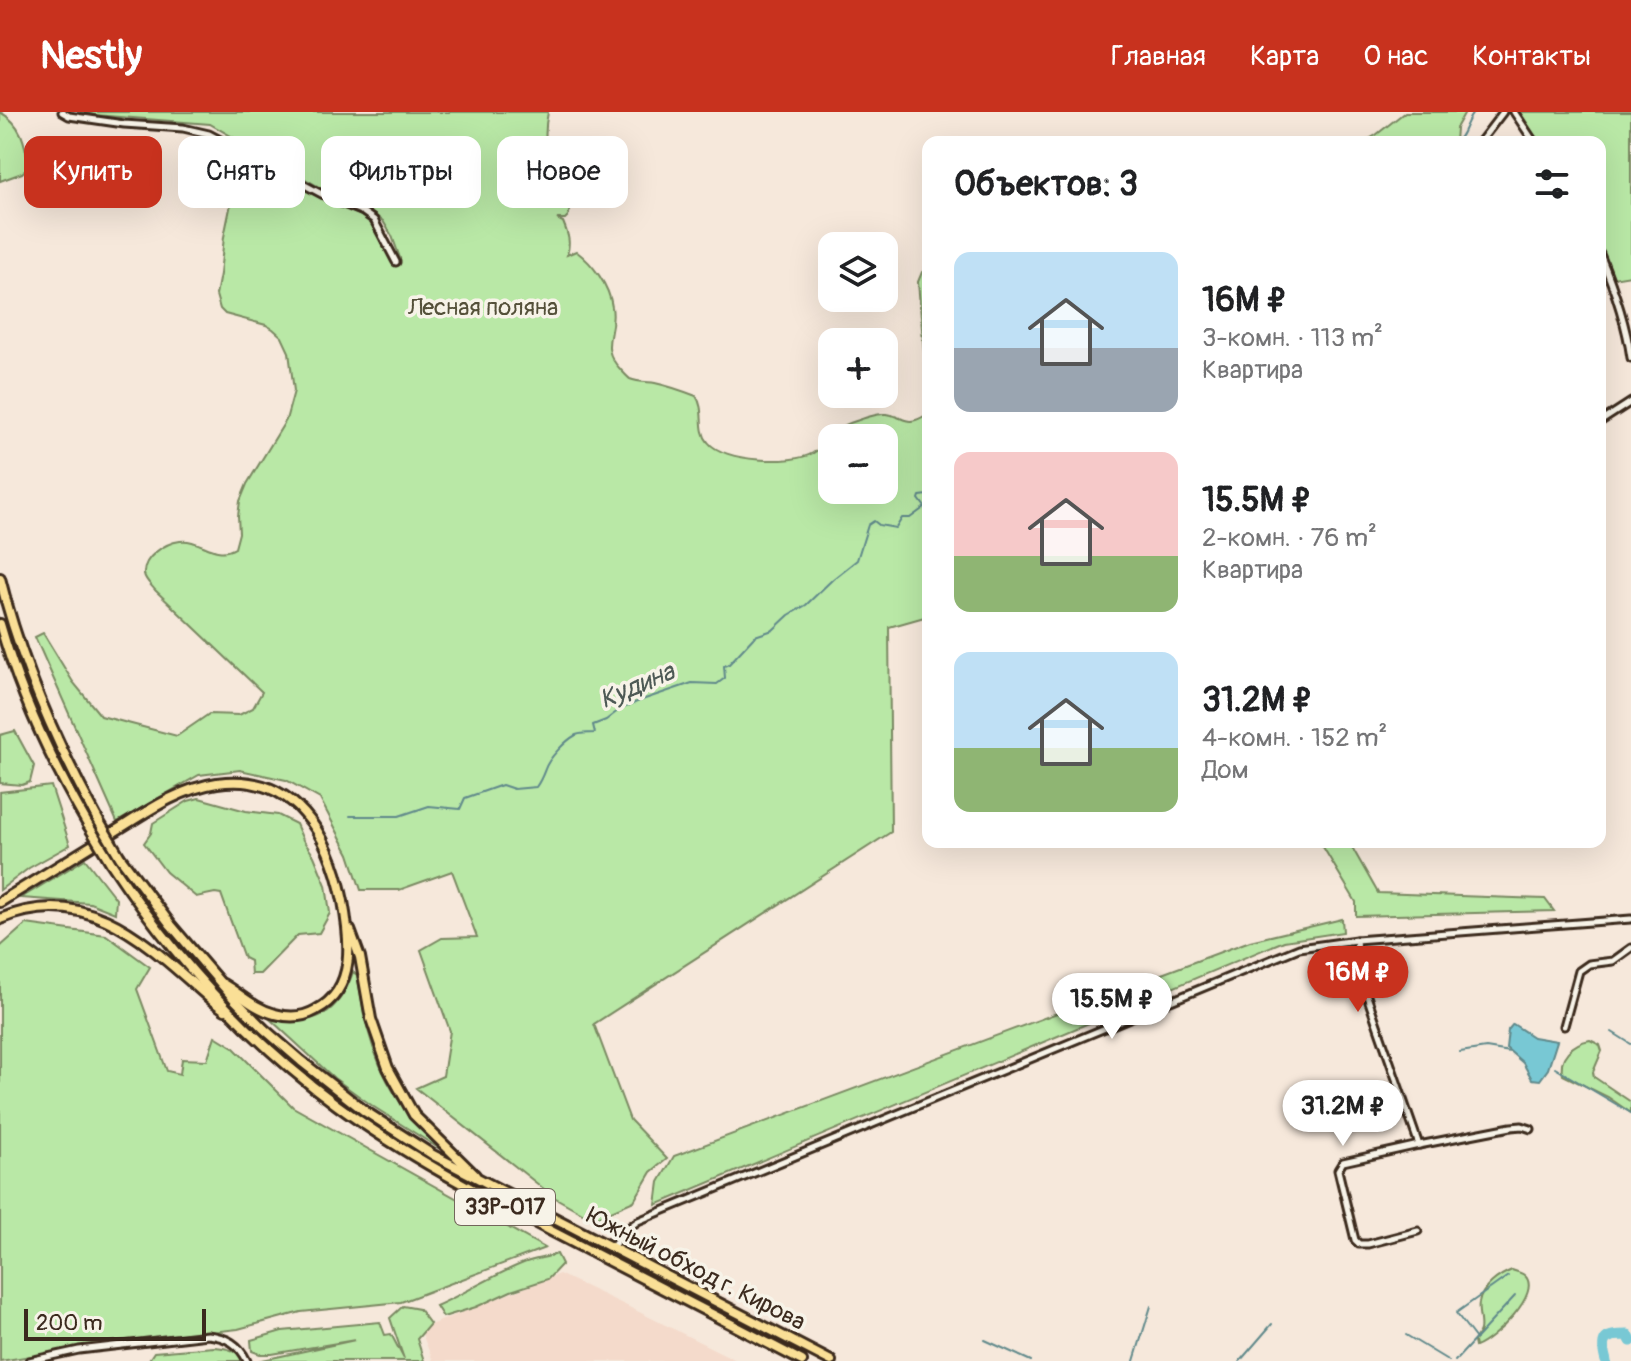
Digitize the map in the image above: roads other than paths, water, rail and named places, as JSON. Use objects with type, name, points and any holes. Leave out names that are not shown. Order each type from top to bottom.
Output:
[{"type":"main road","name":"Южный обход г. Кирова","points":[[0,578],[36,694],[97,818],[120,857],[171,925],[264,1029],[335,1088],[433,1155],[831,1361]]},
{"type":"main road","name":"Южный обход г. Кирова","points":[[0,624],[16,677],[33,718],[53,761],[111,863],[158,930],[233,1015],[265,1045],[336,1104],[418,1159],[477,1193],[802,1361]]},
{"type":"main road","points":[[0,902],[166,801],[196,788],[232,782],[255,784],[277,793],[298,806],[314,824],[332,858],[346,918],[360,957],[371,1019],[388,1068],[414,1115],[478,1178]]},
{"type":"main road","points":[[0,919],[46,908],[71,910],[102,918],[142,940],[233,1015]]},
{"type":"main road","points":[[219,981],[272,1014],[298,1016],[313,1012],[334,996],[344,980],[348,965],[346,918]]},
{"type":"street","points":[[62,112],[69,116],[183,128],[209,134],[331,199],[363,212],[374,220],[396,262]]},
{"type":"street","points":[[1485,136],[1503,112]]},
{"type":"street","points":[[1514,112],[1530,136]]},
{"type":"street","points":[[1606,268],[1627,330],[1631,358]]},
{"type":"street","points":[[1606,418],[1631,402]]},
{"type":"street","points":[[612,1249],[629,1226],[665,1210],[1299,948],[1356,940],[1631,919]]},
{"type":"street","points":[[1356,940],[1360,976],[1419,1145]]},
{"type":"street","points":[[1564,1026],[1579,971],[1589,964],[1613,961],[1631,948]]},
{"type":"street","points":[[1418,1231],[1359,1244],[1355,1240],[1338,1170],[1343,1162],[1511,1127],[1531,1129]]},
{"type":"street","points":[[29,1361],[79,1350],[208,1335],[232,1342],[242,1349],[247,1361]]},
{"type":"water","points":[[1513,1024],[1533,1037],[1557,1041],[1548,1069],[1540,1080],[1532,1079],[1523,1063],[1506,1048],[1508,1030]]},
{"type":"waterway","name":"Кудина","points":[[1461,136],[1474,112]]},
{"type":"waterway","name":"Кудина","points":[[922,496],[919,499],[922,503]]},
{"type":"waterway","name":"Кудина","points":[[350,816],[399,816],[429,806],[460,809],[465,798],[502,785],[514,789],[536,787],[562,745],[576,735],[595,733],[593,725],[619,710],[692,683],[717,684],[725,678],[724,666],[755,636],[773,630],[857,560],[868,525],[874,521],[896,528],[902,518],[910,518],[922,509]]},
{"type":"waterway","points":[[1612,1032],[1631,1044]]},
{"type":"waterway","points":[[1460,1052],[1486,1048],[1510,1052]]},
{"type":"waterway","points":[[1555,1068],[1631,1113]]},
{"type":"waterway","points":[[1476,1339],[1456,1313],[1508,1276]]},
{"type":"waterway","points":[[1455,1361],[1515,1296]]},
{"type":"waterway","points":[[1134,1361],[1151,1306]]},
{"type":"waterway","points":[[1240,1361],[1272,1324]]},
{"type":"waterway","points":[[1406,1335],[1449,1361]]},
{"type":"waterway","points":[[1606,1361],[1603,1347],[1606,1339],[1628,1335],[1631,1341]]},
{"type":"waterway","points":[[985,1340],[1031,1361]]},
{"type":"park label","name":"Лесная поляна","points":[[483,307]]}]
